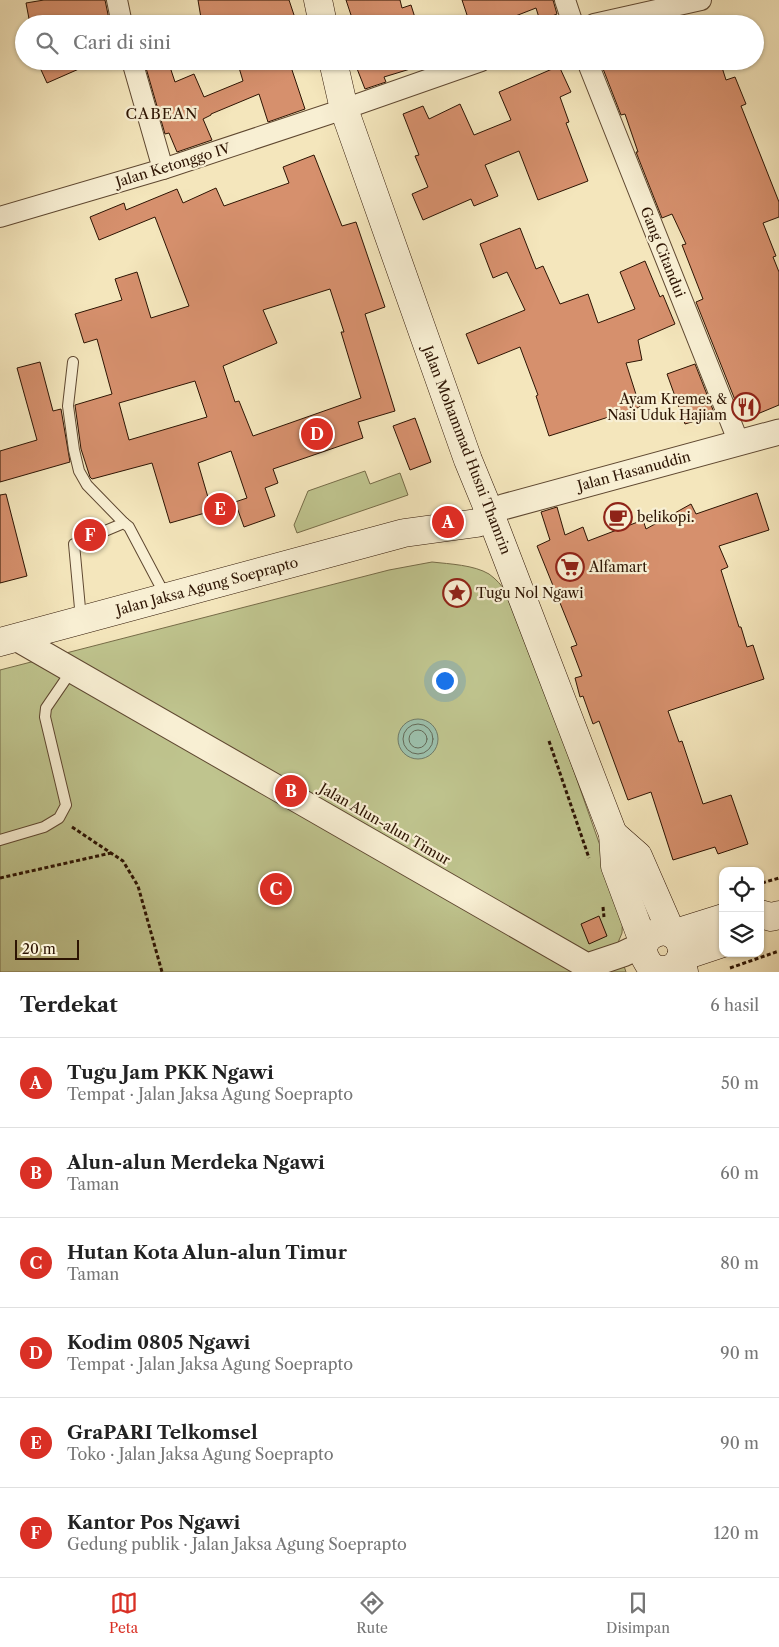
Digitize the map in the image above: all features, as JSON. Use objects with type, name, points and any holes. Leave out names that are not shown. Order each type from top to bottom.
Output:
[{"type":"main road","points":[[318,0],[322,15]]},
{"type":"main road","name":"Jalan Mohammad Husni Thamrin","points":[[335,70],[344,110],[468,460],[496,509],[613,834],[615,866],[650,961]]},
{"type":"main road","name":"Jalan Jaksa Agung Soeprapto","points":[[14,638],[414,531],[473,505],[481,504],[496,509]]},
{"type":"main road","name":"Jalan Mohammad Husni Thamrin","points":[[613,834],[638,856],[679,954]]},
{"type":"main road","points":[[650,961],[662,970],[676,966],[679,954],[719,921]]},
{"type":"main road","points":[[679,954],[719,943]]},
{"type":"street","points":[[117,0],[120,15]]},
{"type":"street","points":[[565,0],[570,15]]},
{"type":"street","points":[[622,15],[657,4],[700,0]]},
{"type":"street","points":[[135,70],[163,169]]},
{"type":"street","name":"Jalan Ketonggo IV","points":[[0,217],[163,169],[344,110],[456,70]]},
{"type":"street","name":"Gang Citandui","points":[[592,70],[739,443]]},
{"type":"street","name":"Jalan Hasanuddin","points":[[496,509],[779,432]]},
{"type":"street","points":[[14,638],[594,968],[650,961]]},
{"type":"lane","points":[[73,362],[68,406],[79,471],[86,485],[129,527],[166,597]]},
{"type":"lane","points":[[81,620],[74,544],[124,524]]},
{"type":"lane","name":"Jalan Alun-alun Timur","points":[[14,638],[594,968]]},
{"type":"lane","points":[[0,840],[44,827],[59,818],[66,805],[45,718],[46,708],[72,670]]},
{"type":"path","points":[[547,736],[590,864]]},
{"type":"path","points":[[59,818],[123,861],[138,886],[162,972]]},
{"type":"path","points":[[0,878],[111,853]]},
{"type":"path","points":[[764,882],[779,878]]},
{"type":"path","points":[[728,969],[779,951]]},
{"type":"shaded area","points":[[365,471],[370,484],[400,473],[408,495],[297,533],[294,525],[308,491]]},
{"type":"shaded area","points":[[432,562],[469,567],[489,574],[507,593],[519,615],[623,911],[622,933],[617,945],[626,972],[0,972],[0,670],[389,570]]},
{"type":"water","points":[[422,719],[429,722],[435,728],[438,739],[437,747],[429,756],[422,759],[414,759],[407,756],[399,747],[398,735],[401,728],[410,720]]},
{"type":"building","points":[[44,0],[105,0],[108,15],[28,15],[26,3]]},
{"type":"building","points":[[198,0],[289,0],[294,15],[200,15]]},
{"type":"building","points":[[346,0],[400,0],[402,8],[411,5],[414,15],[351,15]]},
{"type":"building","points":[[462,0],[553,0],[557,14],[538,15],[536,8],[518,15],[467,15]]},
{"type":"building","points":[[41,70],[77,70],[47,83]]},
{"type":"building","points":[[147,70],[171,70],[175,82],[194,74],[204,97],[243,81],[240,70],[292,70],[305,109],[268,122],[259,94],[203,119],[212,140],[177,152],[169,133],[165,134]]},
{"type":"building","points":[[358,70],[407,70],[384,77],[386,82],[365,89]]},
{"type":"building","points":[[550,70],[561,70],[571,92],[560,97],[569,122],[566,123],[588,181],[538,200],[519,151],[485,165],[498,196],[474,206],[471,199],[423,220],[412,194],[428,187],[415,156],[419,155],[403,114],[423,106],[429,119],[460,104],[474,135],[511,120],[499,92]]},
{"type":"building","points":[[604,70],[723,70],[726,80],[735,77],[746,104],[741,106],[779,202],[779,217],[763,223],[776,256],[773,257],[779,272],[779,405],[743,420],[696,302],[703,299],[682,245],[686,244],[672,214],[662,218],[636,152],[638,152],[625,114],[621,115]]},
{"type":"building","points":[[314,155],[342,226],[356,222],[385,307],[365,314],[395,411],[358,422],[363,438],[273,469],[278,483],[265,488],[275,516],[244,527],[235,502],[247,498],[231,451],[198,463],[212,511],[170,523],[152,463],[92,479],[90,477],[81,449],[75,405],[112,394],[97,339],[84,343],[75,314],[122,300],[115,279],[137,272],[151,318],[189,306],[155,217],[99,240],[90,217],[124,203],[126,210],[177,189],[183,203],[216,188],[224,206],[289,183],[283,167]],"holes":[[[330,289],[344,332],[341,332],[361,398],[253,436],[239,401],[235,402],[223,366],[277,343],[263,310]],[[195,381],[207,417],[129,440],[119,403]]]},
{"type":"building","points":[[520,228],[536,269],[543,266],[560,304],[588,294],[598,323],[635,309],[620,272],[645,261],[660,297],[663,295],[675,324],[638,340],[642,360],[626,363],[640,407],[549,436],[536,396],[538,395],[520,347],[478,364],[466,334],[525,310],[507,272],[493,278],[480,244]]},
{"type":"building","points":[[40,362],[53,411],[61,409],[70,462],[0,482],[0,451],[37,440],[17,368]]},
{"type":"building","points":[[695,364],[715,415],[685,424],[667,374]]},
{"type":"building","points":[[415,418],[431,462],[410,470],[393,426]]},
{"type":"building","points":[[757,493],[769,530],[719,546],[728,567],[721,570],[739,627],[741,627],[747,647],[753,645],[764,679],[668,711],[679,742],[682,741],[703,804],[731,795],[748,844],[718,854],[715,847],[673,860],[651,792],[628,800],[599,721],[593,724],[583,696],[580,697],[575,678],[582,676],[571,647],[577,645],[537,546],[550,540],[541,512],[557,507],[565,535],[583,527],[588,541],[643,520],[646,529],[691,504],[696,514]]},
{"type":"building","points":[[6,494],[27,576],[0,583],[0,495]]},
{"type":"building","points":[[599,916],[607,936],[589,944],[581,924]]},
{"type":"place","name":"Ayam Kremes & Nasi Uduk Hajiam","points":[[746,407]]},
{"type":"place","name":"Kodim 0805 Ngawi","points":[[317,434]]},
{"type":"place","name":"GraPARI Telkomsel","points":[[220,509]]},
{"type":"place","name":"belikopi.","points":[[618,517]]},
{"type":"place","name":"Tugu Jam PKK Ngawi","points":[[448,522]]},
{"type":"place","name":"Kantor Pos Ngawi","points":[[90,535]]},
{"type":"place","name":"Alfamart","points":[[570,567]]},
{"type":"place","name":"Tugu Nol Ngawi","points":[[457,593]]},
{"type":"place","name":"Alun-alun Merdeka Ngawi","points":[[291,791]]},
{"type":"place","name":"Hutan Kota Alun-alun Timur","points":[[276,889]]},
{"type":"district","name":"CABEAN","points":[[162,114]]}]
